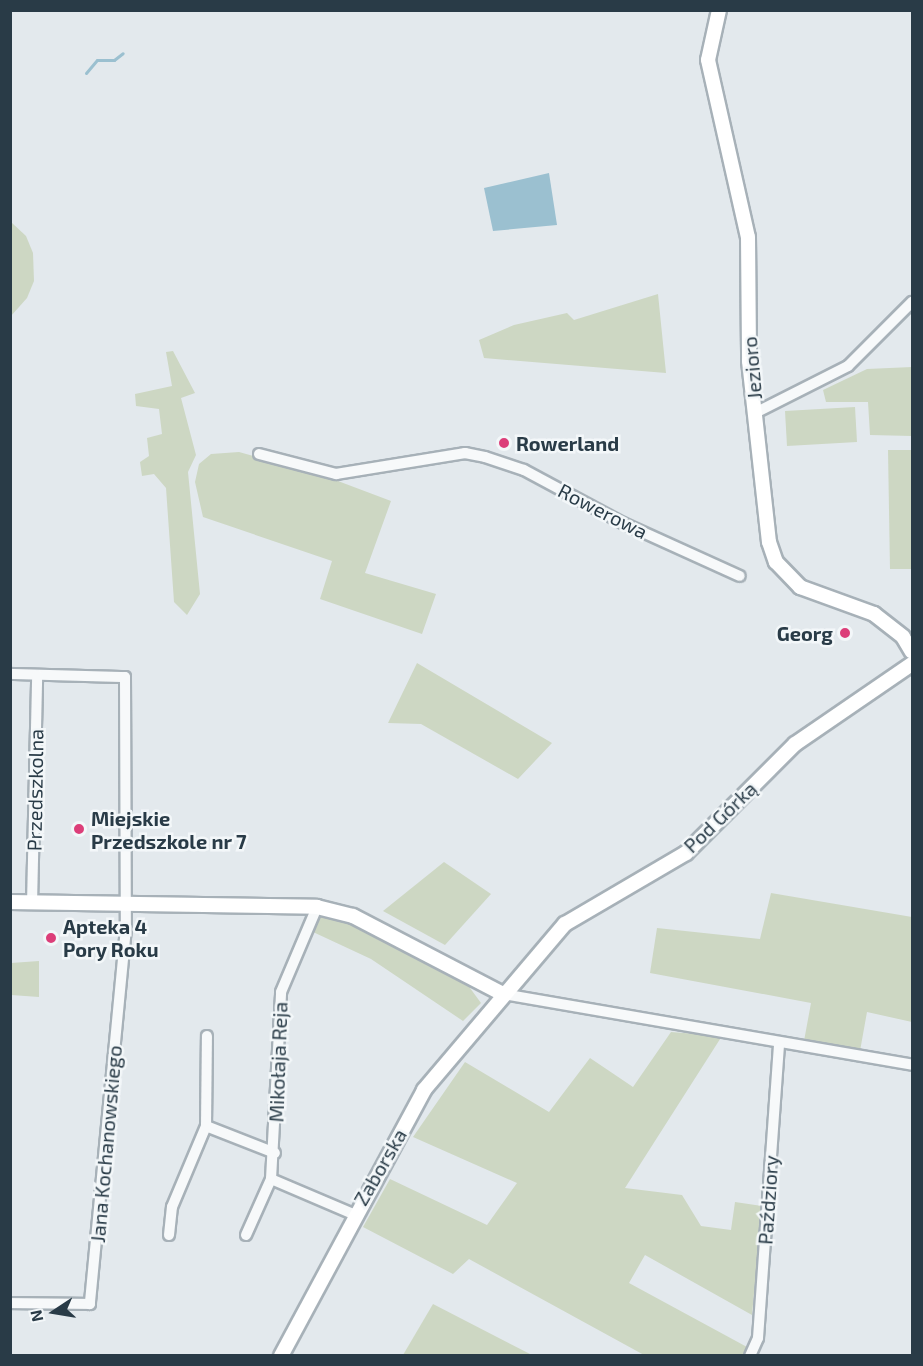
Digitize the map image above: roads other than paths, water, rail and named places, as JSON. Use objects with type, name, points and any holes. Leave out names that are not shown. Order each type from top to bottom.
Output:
[{"type":"street","name":"Jezioro","points":[[719,10],[708,60],[748,237],[749,353],[770,542],[776,562],[800,587],[874,614],[903,637],[912,652]]},
{"type":"street","points":[[757,412],[848,366],[912,302]]},
{"type":"street","name":"Rowerowa","points":[[259,454],[336,474],[465,453],[524,470],[623,523],[740,576]]},
{"type":"street","name":"Pod Górką","points":[[503,994],[565,924],[686,853],[795,744],[912,663]]},
{"type":"street","points":[[10,674],[125,677],[126,905]]},
{"type":"street","name":"Przedszkolna","points":[[32,904],[37,675]]},
{"type":"street","points":[[10,902],[317,907],[353,916],[503,994],[912,1065]]},
{"type":"street","name":"Jana Kochanowskiego","points":[[10,1303],[90,1304],[104,1196],[126,905]]},
{"type":"street","name":"Mikołaja Reja","points":[[246,1235],[272,1179],[276,1025],[280,992],[317,907]]},
{"type":"street","name":"Zaborska","points":[[281,1356],[353,1214],[423,1090],[503,994]]},
{"type":"street","points":[[169,1235],[172,1207],[206,1125],[207,1036]]},
{"type":"street","name":"Paździory","points":[[750,1356],[758,1338],[780,1043]]},
{"type":"street","name":"Mikołaja Reja","points":[[206,1125],[274,1153]]},
{"type":"street","points":[[272,1179],[353,1214]]},
{"type":"water","points":[[549,173],[557,225],[493,231],[484,188]]},
{"type":"waterway","points":[[86,73],[97,60],[114,60],[123,53]]},
{"type":"place","name":"Rowerland","points":[[504,443]]},
{"type":"place","name":"Georg","points":[[845,633]]},
{"type":"place","name":"Miejskie Przedszkole nr 7","points":[[79,829]]},
{"type":"place","name":"Apteka 4 Pory Roku","points":[[51,938]]}]
